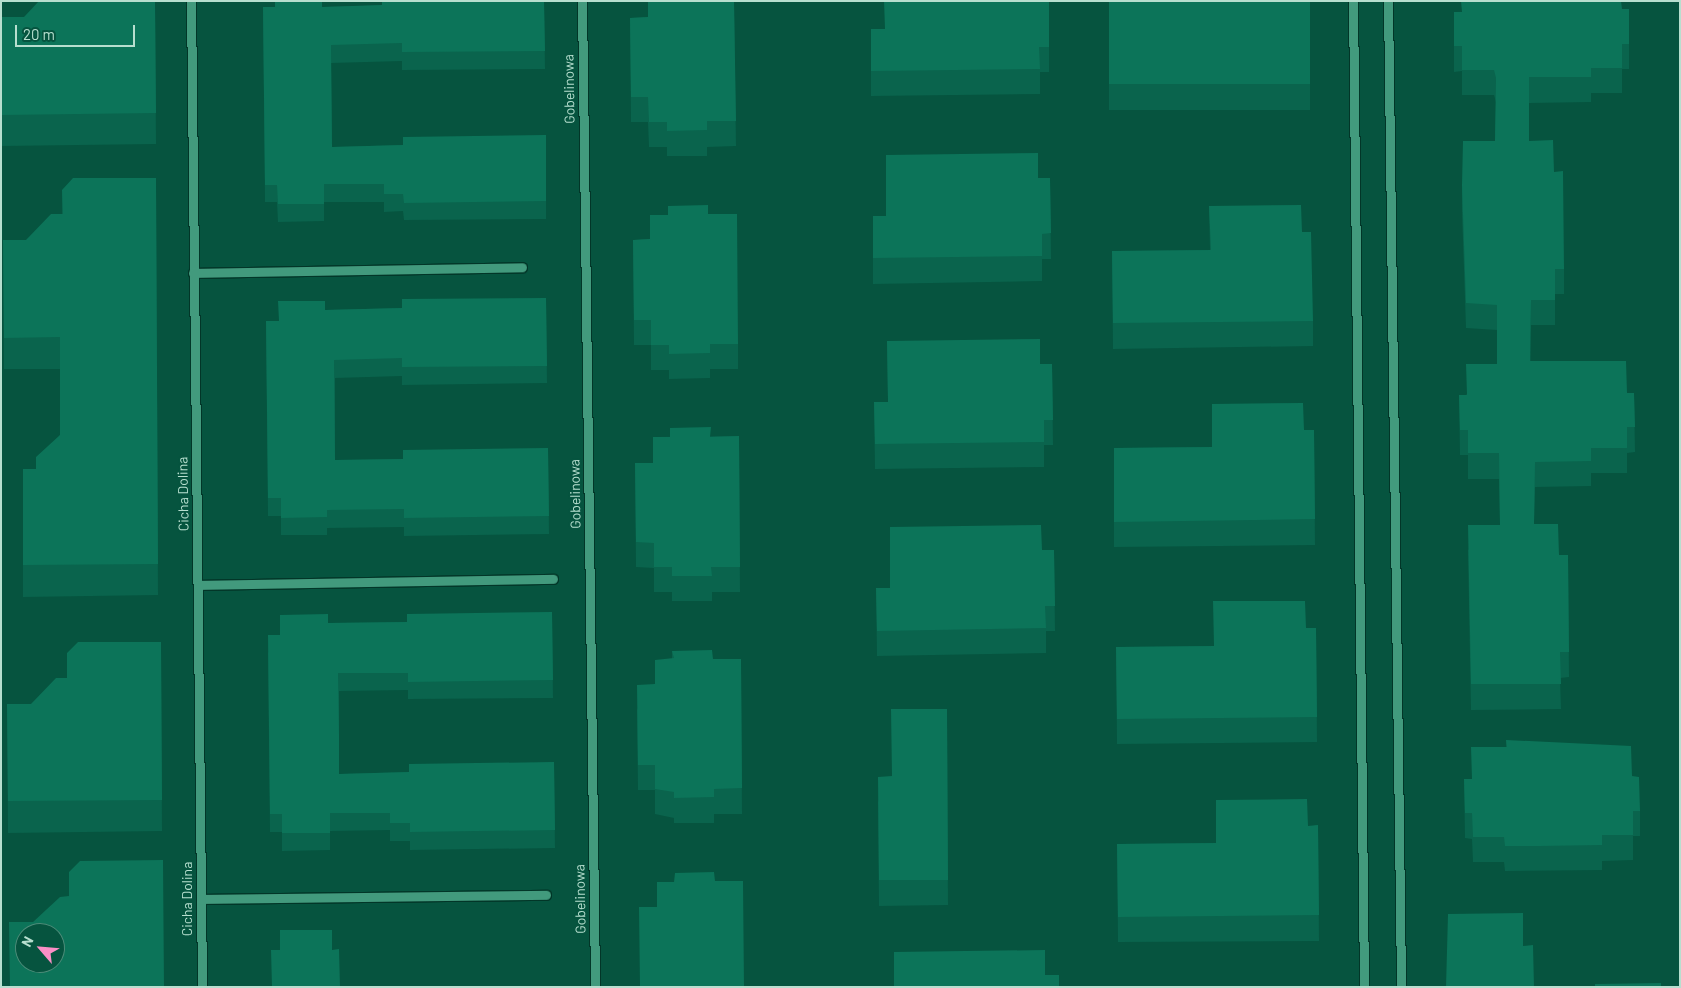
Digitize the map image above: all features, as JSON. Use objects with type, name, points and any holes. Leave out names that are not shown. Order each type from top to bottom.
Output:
[{"type":"street","name":"Cicha Dolina","points":[[191,1],[202,987]]},
{"type":"street","name":"Gobelinowa","points":[[582,1],[595,987]]},
{"type":"street","points":[[1353,1],[1364,987]]},
{"type":"street","points":[[1388,1],[1401,987]]},
{"type":"street","points":[[193,273],[522,267]]},
{"type":"street","points":[[198,585],[553,579]]},
{"type":"street","points":[[201,899],[546,895]]},
{"type":"building","points":[[39,1],[155,1],[156,113],[2,115],[1,17],[24,17]]},
{"type":"building","points":[[275,1],[322,1],[322,7],[382,5],[382,1],[544,1],[545,51],[402,52],[402,43],[331,45],[332,147],[403,145],[403,137],[546,135],[546,201],[404,203],[403,194],[384,194],[384,184],[324,184],[324,204],[278,204],[277,185],[265,185],[263,7],[275,7]]},
{"type":"building","points":[[648,1],[734,1],[736,121],[707,121],[707,130],[667,131],[667,122],[649,122],[648,97],[631,97],[630,18],[648,17]]},
{"type":"building","points":[[884,1],[1049,1],[1049,47],[1039,47],[1040,69],[871,71],[871,29],[885,29]]},
{"type":"building","points":[[1109,1],[1310,1],[1310,84],[1109,84]]},
{"type":"building","points":[[1461,1],[1621,1],[1622,9],[1629,9],[1629,44],[1622,44],[1622,68],[1591,68],[1591,77],[1529,77],[1529,141],[1553,140],[1554,172],[1563,171],[1564,269],[1555,269],[1555,300],[1531,300],[1530,361],[1626,361],[1627,393],[1634,393],[1635,427],[1627,427],[1627,448],[1591,448],[1591,461],[1535,462],[1534,524],[1558,524],[1559,555],[1568,555],[1569,652],[1560,652],[1561,684],[1471,684],[1468,525],[1500,525],[1499,453],[1468,453],[1468,430],[1460,430],[1459,395],[1467,395],[1466,364],[1497,364],[1497,305],[1466,303],[1462,185],[1463,141],[1495,141],[1496,78],[1494,70],[1462,70],[1462,46],[1454,46],[1454,12],[1462,12]]},
{"type":"building","points":[[1038,153],[1038,178],[1050,178],[1051,233],[1042,234],[1042,256],[873,258],[873,216],[886,216],[886,155]]},
{"type":"building","points":[[73,178],[156,178],[158,564],[23,565],[23,469],[36,469],[36,457],[60,435],[60,337],[4,338],[3,240],[26,240],[51,214],[63,214],[62,190]]},
{"type":"building","points":[[708,205],[708,214],[737,214],[738,344],[710,344],[710,353],[669,354],[669,345],[651,345],[651,320],[634,320],[633,240],[650,239],[650,215],[668,215],[668,206]]},
{"type":"building","points":[[1301,205],[1302,232],[1311,232],[1313,321],[1113,323],[1112,251],[1211,250],[1209,206]]},
{"type":"building","points":[[546,298],[547,366],[402,367],[402,358],[334,360],[335,460],[403,459],[403,450],[548,448],[549,516],[404,518],[404,509],[327,510],[327,517],[281,518],[281,498],[268,498],[266,321],[279,321],[278,301],[325,301],[325,310],[402,308],[402,299]]},
{"type":"building","points":[[1040,339],[1040,364],[1052,364],[1053,420],[1044,420],[1044,442],[875,444],[874,402],[888,402],[887,341]]},
{"type":"building","points":[[1303,403],[1304,430],[1314,430],[1315,519],[1114,522],[1114,448],[1212,447],[1212,404]]},
{"type":"building","points":[[711,427],[710,437],[739,436],[740,567],[711,567],[712,576],[672,576],[672,567],[654,567],[654,543],[636,542],[635,463],[653,463],[653,437],[670,437],[670,428]]},
{"type":"building","points":[[1041,525],[1042,550],[1054,550],[1055,606],[1045,606],[1046,628],[877,631],[876,588],[890,588],[890,527]]},
{"type":"building","points":[[1213,601],[1305,601],[1306,628],[1316,628],[1317,717],[1117,719],[1116,647],[1214,646]]},
{"type":"building","points":[[552,612],[553,680],[408,682],[408,673],[338,673],[339,774],[409,772],[409,764],[554,762],[555,830],[410,832],[410,823],[390,823],[390,813],[330,813],[330,833],[282,833],[282,814],[270,814],[268,635],[280,635],[280,615],[328,614],[328,623],[407,622],[407,614]]},
{"type":"building","points":[[78,642],[161,642],[162,800],[8,801],[7,704],[31,704],[56,678],[67,678],[67,653]]},
{"type":"building","points":[[712,650],[713,659],[741,659],[742,788],[714,789],[714,797],[674,798],[674,792],[655,789],[655,765],[638,765],[637,685],[655,684],[655,660],[674,658],[672,651]]},
{"type":"building","points":[[891,709],[947,709],[948,880],[879,880],[878,777],[892,776]]},
{"type":"building","points":[[1506,740],[1631,746],[1632,776],[1639,777],[1640,811],[1633,811],[1633,835],[1602,835],[1602,845],[1539,846],[1505,846],[1504,837],[1473,837],[1472,813],[1465,813],[1464,779],[1472,779],[1471,747],[1507,747]]},
{"type":"building","points":[[1307,799],[1308,826],[1318,825],[1319,915],[1118,917],[1117,844],[1216,843],[1216,800]]},
{"type":"building","points":[[163,860],[164,987],[10,987],[9,922],[33,922],[60,897],[69,896],[69,872],[80,861]]},
{"type":"building","points":[[714,872],[715,881],[743,881],[744,987],[640,987],[639,907],[657,907],[657,882],[674,882],[675,873]]},
{"type":"building","points":[[1523,913],[1523,946],[1533,945],[1534,987],[1446,987],[1448,914]]},
{"type":"building","points":[[280,930],[332,930],[332,950],[339,949],[340,987],[272,987],[271,950],[280,950]]},
{"type":"building","points":[[1045,950],[1045,975],[1059,975],[1059,987],[894,987],[894,952]]},
{"type":"building","points":[[1661,983],[1661,987],[1595,987],[1595,984]]}]
